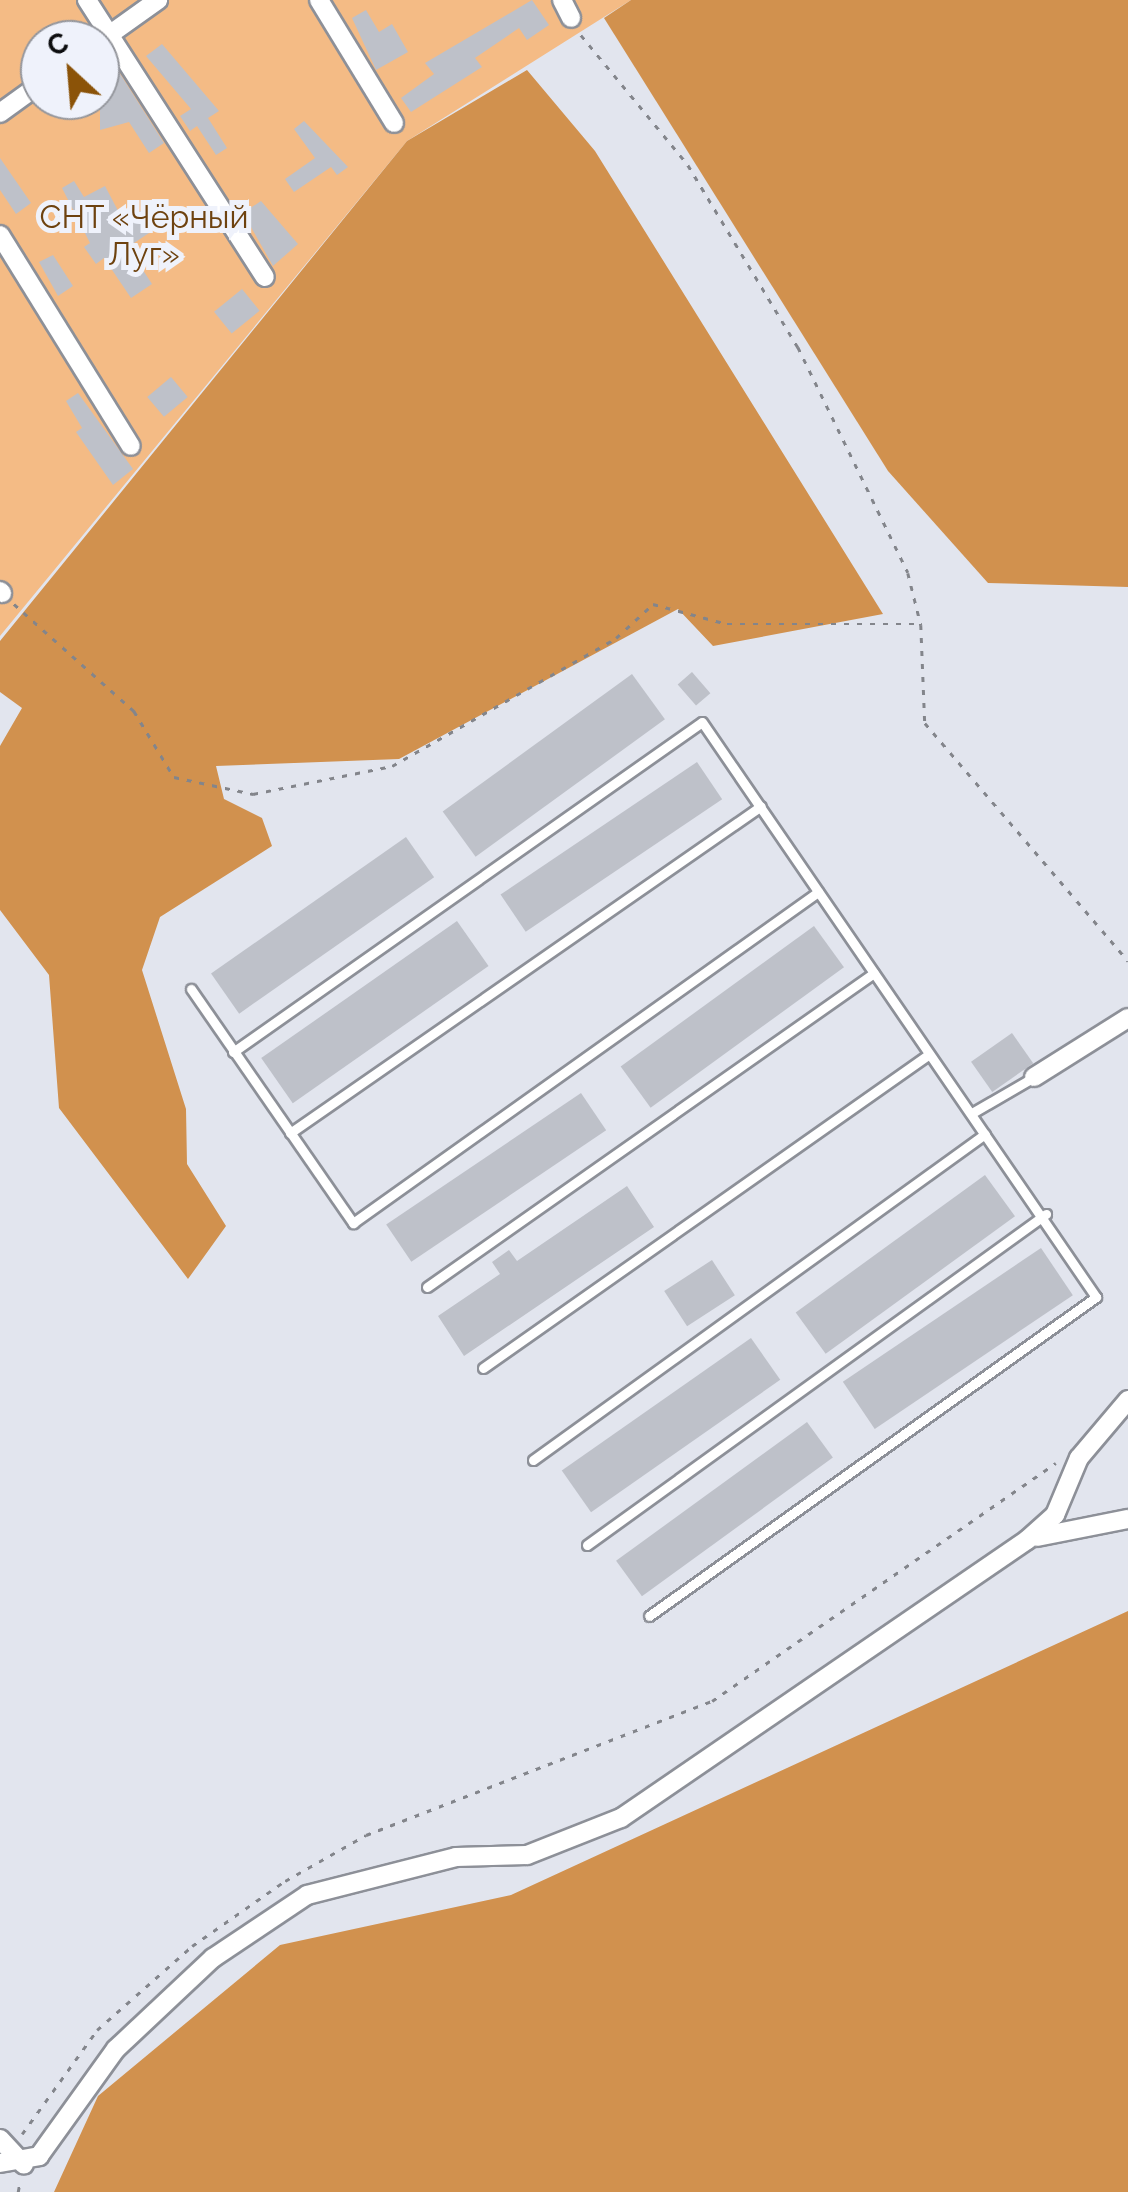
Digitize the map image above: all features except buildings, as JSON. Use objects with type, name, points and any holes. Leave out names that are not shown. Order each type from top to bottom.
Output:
[{"type":"street","points":[[120,27],[158,0]]},
{"type":"street","points":[[319,0],[394,122]]},
{"type":"street","points":[[562,0],[572,18]]},
{"type":"street","points":[[120,60],[266,277]]},
{"type":"street","points":[[0,235],[131,446]]},
{"type":"street","points":[[1034,1077],[1128,1018]]},
{"type":"street","points":[[3,2150],[24,2165],[39,2156],[130,2036],[213,1958],[307,1896],[456,1857],[527,1855],[621,1818],[1027,1540],[1056,1515],[1080,1458],[1128,1400]]},
{"type":"street","points":[[1027,1540],[1128,1519]]},
{"type":"lane","points":[[233,1052],[702,722],[928,1055],[1046,1214],[1096,1297],[649,1616]]},
{"type":"lane","points":[[290,1134],[761,806]]},
{"type":"lane","points":[[191,988],[353,1223],[818,892]]},
{"type":"lane","points":[[427,1287],[874,973]]},
{"type":"lane","points":[[482,1368],[928,1055]]},
{"type":"lane","points":[[972,1113],[1034,1077]]},
{"type":"lane","points":[[533,1460],[985,1134]]},
{"type":"lane","points":[[587,1545],[1046,1214]]},
{"type":"path","points":[[572,18],[688,165],[759,276],[908,574],[920,625],[925,723],[1128,960]]},
{"type":"path","points":[[1,592],[134,711],[174,777],[252,794],[392,766],[616,638],[653,604],[727,624],[920,625]]},
{"type":"path","points":[[3,2150],[97,2030],[192,1946],[285,1881],[366,1836],[712,1701],[1058,1461]]},
{"type":"green space","name":"СНТ «Чёрный Луг»","points":[[0,0],[631,0],[407,141],[0,636]]},
{"type":"shaded area","points":[[631,0],[1128,0],[1128,587],[988,583],[888,471],[604,18]]},
{"type":"shaded area","points":[[527,70],[595,151],[883,614],[713,646],[678,609],[399,759],[216,766],[224,799],[262,818],[272,846],[160,917],[142,970],[186,1109],[187,1164],[226,1226],[188,1279],[59,1108],[49,975],[0,910],[0,746],[22,708],[0,692],[0,641],[407,141]]},
{"type":"shaded area","points":[[1128,1611],[1128,2192],[54,2192],[98,2096],[280,1945],[511,1895]]}]
